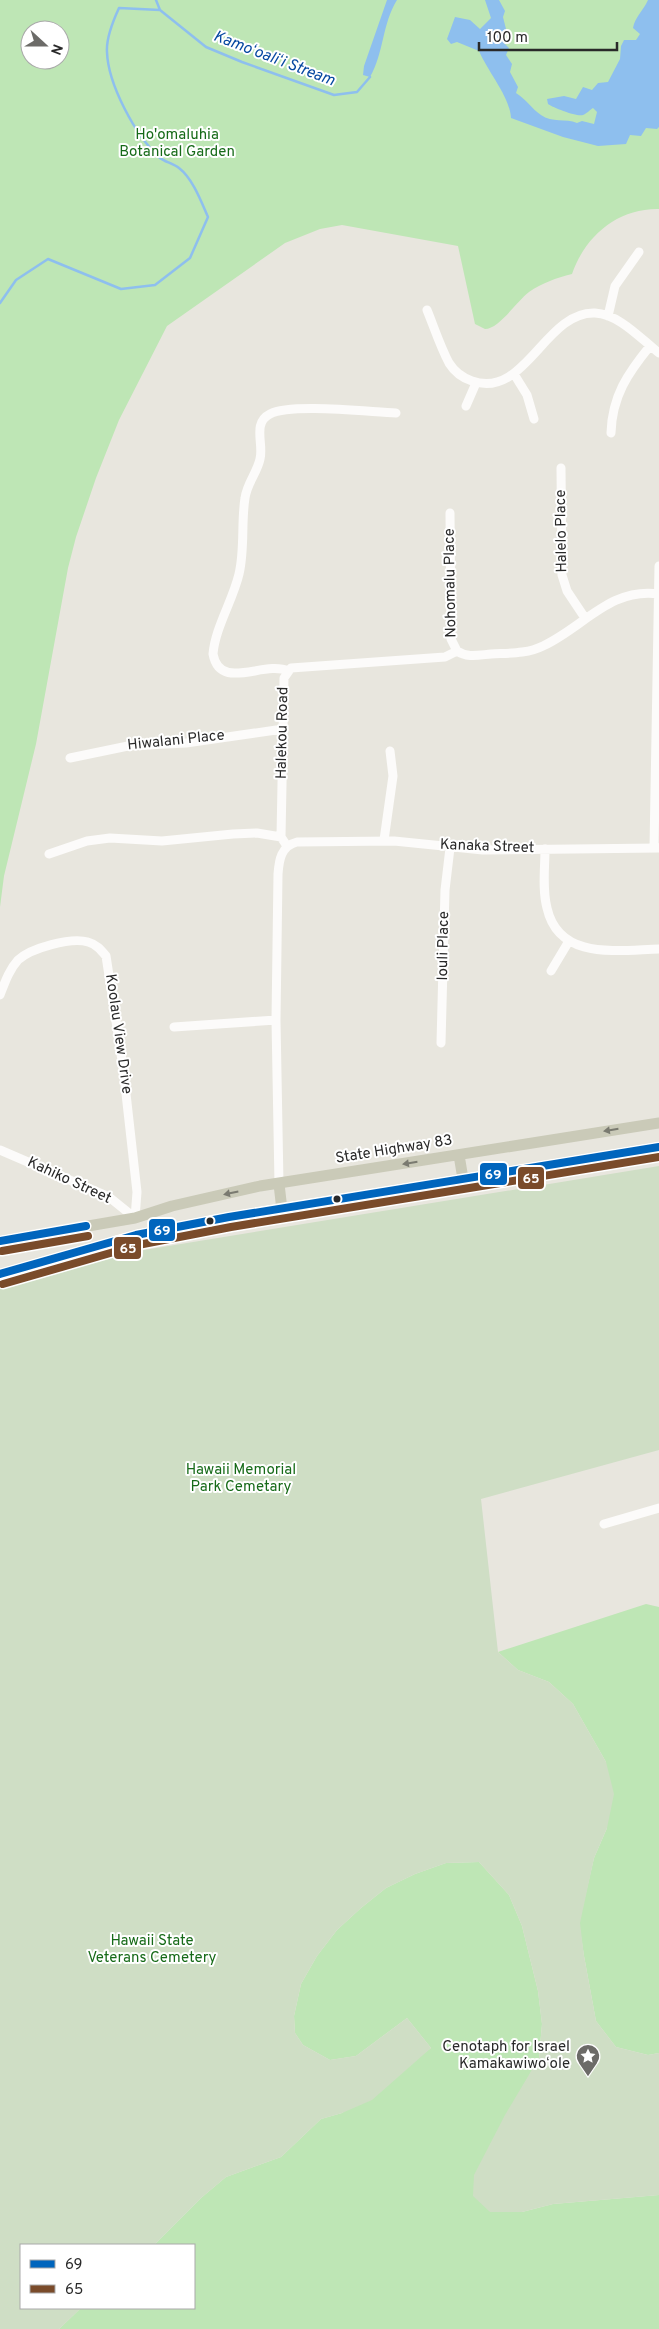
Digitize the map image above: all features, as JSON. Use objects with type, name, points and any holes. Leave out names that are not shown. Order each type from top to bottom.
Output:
[{"type":"main road","name":"State Highway 83","points":[[0,1242],[135,1218],[172,1206],[279,1184],[659,1123]]},
{"type":"main road","points":[[0,1274],[136,1235],[659,1147]]},
{"type":"main road","points":[[459,1155],[462,1179]]},
{"type":"main road","points":[[279,1184],[282,1210]]},
{"type":"main road","points":[[135,1218],[136,1235]]},
{"type":"street","points":[[608,316],[615,286],[639,252]]},
{"type":"street","points":[[427,310],[449,362],[458,373],[476,382],[496,383],[514,374],[570,319],[589,313],[608,316],[659,353]]},
{"type":"street","points":[[611,432],[613,410],[620,388],[628,374],[650,346]]},
{"type":"street","points":[[514,374],[527,395],[534,419]]},
{"type":"street","points":[[466,406],[476,382]]},
{"type":"street","points":[[288,671],[272,667],[237,674],[228,673],[216,664],[213,654],[239,574],[242,553],[244,500],[248,484],[260,459],[260,431],[262,422],[272,413],[296,409],[396,413]]},
{"type":"street","name":"Halelo Place","points":[[561,468],[562,575],[567,591],[585,618]]},
{"type":"street","name":"Nohomalu Place","points":[[450,513],[451,639],[457,651]]},
{"type":"street","points":[[656,848],[659,566]]},
{"type":"street","name":"Halekou Road","points":[[281,837],[284,678],[288,671],[297,666],[445,657],[457,651],[468,656],[528,651],[552,641],[604,604],[622,596],[641,593],[659,594]]},
{"type":"street","name":"Hiwalani Place","points":[[70,758],[128,746],[186,743],[283,729]]},
{"type":"street","points":[[384,840],[393,776],[390,751]]},
{"type":"street","points":[[49,854],[87,842],[110,838],[162,841],[257,833],[281,837],[287,846],[282,853],[278,874],[276,1020],[279,1184]]},
{"type":"street","name":"Kanaka Street","points":[[287,846],[298,842],[384,840],[483,850],[656,848]]},
{"type":"street","name":"Iouli Place","points":[[441,1043],[445,890],[450,848]]},
{"type":"street","points":[[544,849],[547,907],[556,928],[569,941],[590,950],[659,950]]},
{"type":"street","name":"Koolau View Drive","points":[[0,994],[12,967],[23,956],[36,949],[84,941],[95,944],[106,956],[123,1067],[137,1192],[135,1218]]},
{"type":"street","points":[[551,971],[569,941]]},
{"type":"street","points":[[174,1027],[276,1020]]},
{"type":"street","name":"Kahiko Street","points":[[0,1150],[109,1197],[135,1218]]},
{"type":"street","points":[[604,1524],[659,1508]]},
{"type":"green space","name":"Ho'omaluhia Botanical Garden","points":[[0,0],[659,0],[659,209],[630,213],[605,227],[594,236],[585,248],[572,274],[549,281],[529,292],[496,325],[485,329],[475,324],[458,246],[342,225],[320,229],[285,243],[167,326],[119,420],[96,478],[76,537],[68,568],[36,744],[4,876],[0,907]]},
{"type":"green space","name":"Hawaii Memorial Park Cemetary","points":[[659,1166],[659,1450],[481,1499],[498,1652],[518,1670],[549,1682],[573,1704],[606,1762],[614,1794],[607,1828],[594,1858],[580,1923],[584,1956],[596,2021],[616,2047],[648,2055],[659,2053],[659,2195],[553,2204],[522,2212],[490,2212],[473,2196],[474,2175],[505,2115],[539,2058],[542,2024],[538,1991],[522,1926],[509,1895],[479,1862],[446,1863],[415,1874],[386,1888],[337,1930],[317,1956],[301,1984],[294,2016],[295,2033],[303,2045],[330,2060],[356,2056],[407,2018],[431,2048],[372,2100],[342,2113],[321,2119],[281,2157],[226,2177],[201,2198],[155,2244],[20,2244],[20,2309],[80,2309],[59,2329],[0,2329],[0,1289],[80,1265],[144,1250]]},
{"type":"green space","points":[[646,1604],[659,1607],[659,2053],[648,2055],[616,2047],[596,2021],[579,1923],[594,1858],[607,1828],[606,1762],[573,1704],[549,1682],[518,1670],[498,1652]]},
{"type":"green space","points":[[479,1862],[509,1895],[522,1926],[538,1991],[542,2024],[539,2058],[490,2145],[522,2212],[553,2204],[659,2195],[659,2329],[59,2329],[80,2309],[195,2309],[195,2244],[155,2244],[201,2198],[226,2177],[281,2157],[321,2119],[342,2113],[431,2048],[407,2018],[356,2056],[330,2060],[303,2045],[295,2033],[294,2016],[301,1984],[317,1956],[337,1930],[386,1888],[415,1874],[446,1863]]},
{"type":"water","points":[[387,0],[397,0],[388,19],[375,68],[370,77],[363,75],[364,66]]},
{"type":"water","points":[[485,0],[499,0],[505,11],[503,17],[506,29],[504,43],[509,48],[506,55],[512,64],[510,72],[518,87],[516,93],[545,117],[554,120],[577,123],[582,121],[594,124],[597,112],[593,108],[583,115],[576,115],[551,106],[548,104],[547,99],[564,96],[576,99],[583,87],[592,90],[598,83],[608,82],[620,59],[621,46],[624,40],[636,40],[640,34],[633,28],[635,21],[648,0],[659,0],[659,127],[657,129],[646,128],[641,136],[630,135],[626,144],[598,146],[563,137],[511,118],[503,93],[479,51],[457,42],[451,44],[447,39],[455,17],[470,20],[480,29],[491,18]]},
{"type":"waterway","points":[[156,0],[160,10]]},
{"type":"waterway","name":"Kamoʻoaliʻi Stream","points":[[0,303],[16,280],[48,259],[121,289],[155,285],[190,258],[208,217],[188,178],[179,168],[161,159],[150,147],[132,123],[124,108],[112,79],[107,52],[110,30],[119,8],[160,10],[206,47],[334,95],[357,92],[370,77]]},
{"type":"transit line","name":"69","points":[[0,1274],[136,1235],[229,1217],[659,1147]]},
{"type":"transit line","name":"65","points":[[3,1284],[138,1245],[231,1227],[659,1157]]},
{"type":"transit line","name":"69","points":[[0,1241],[86,1226]]},
{"type":"transit line","name":"65","points":[[2,1251],[88,1236]]},
{"type":"place","name":"Cenotaph for Israel Kamakawiwoʻole","points":[[588,2077]]},
{"type":"park label","name":"Hawaii State Veterans Cemetery","points":[[152,1950]]}]
